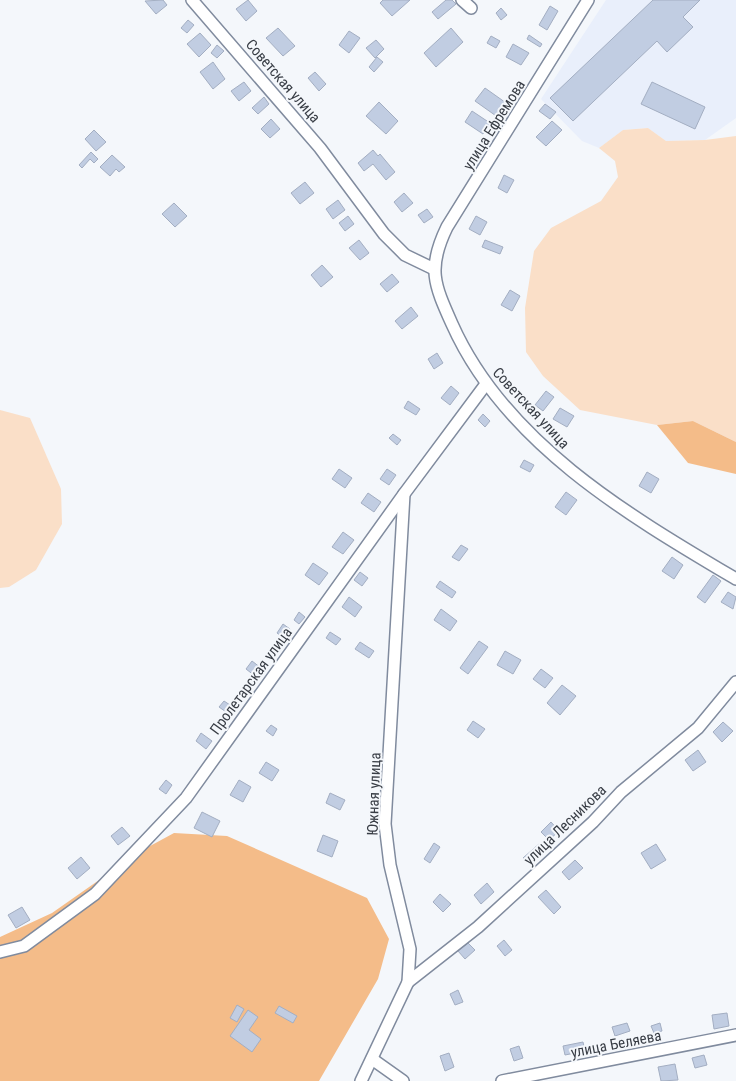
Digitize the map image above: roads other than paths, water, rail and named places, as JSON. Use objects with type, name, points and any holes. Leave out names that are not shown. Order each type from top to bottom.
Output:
[{"type":"street","name":"Советская улица","points":[[192,0],[320,148],[384,234],[405,255],[434,269],[442,301],[464,351],[486,384],[532,435],[581,478],[636,518],[736,579]]},
{"type":"street","points":[[462,0],[471,8]]},
{"type":"street","name":"улица Ефремова","points":[[434,269],[437,247],[447,227],[588,0]]},
{"type":"street","name":"Пролетарская улица","points":[[0,952],[24,946],[95,894],[186,798],[404,494],[486,384]]},
{"type":"street","name":"Южная улица","points":[[361,1081],[408,982],[410,949],[390,865],[385,824],[404,494]]},
{"type":"street","name":"улица Лесникова","points":[[408,982],[478,927],[593,822],[620,792],[698,728],[736,682]]},
{"type":"street","name":"улица Беляева","points":[[502,1081],[736,1035]]},
{"type":"street","points":[[372,1059],[403,1081]]}]
